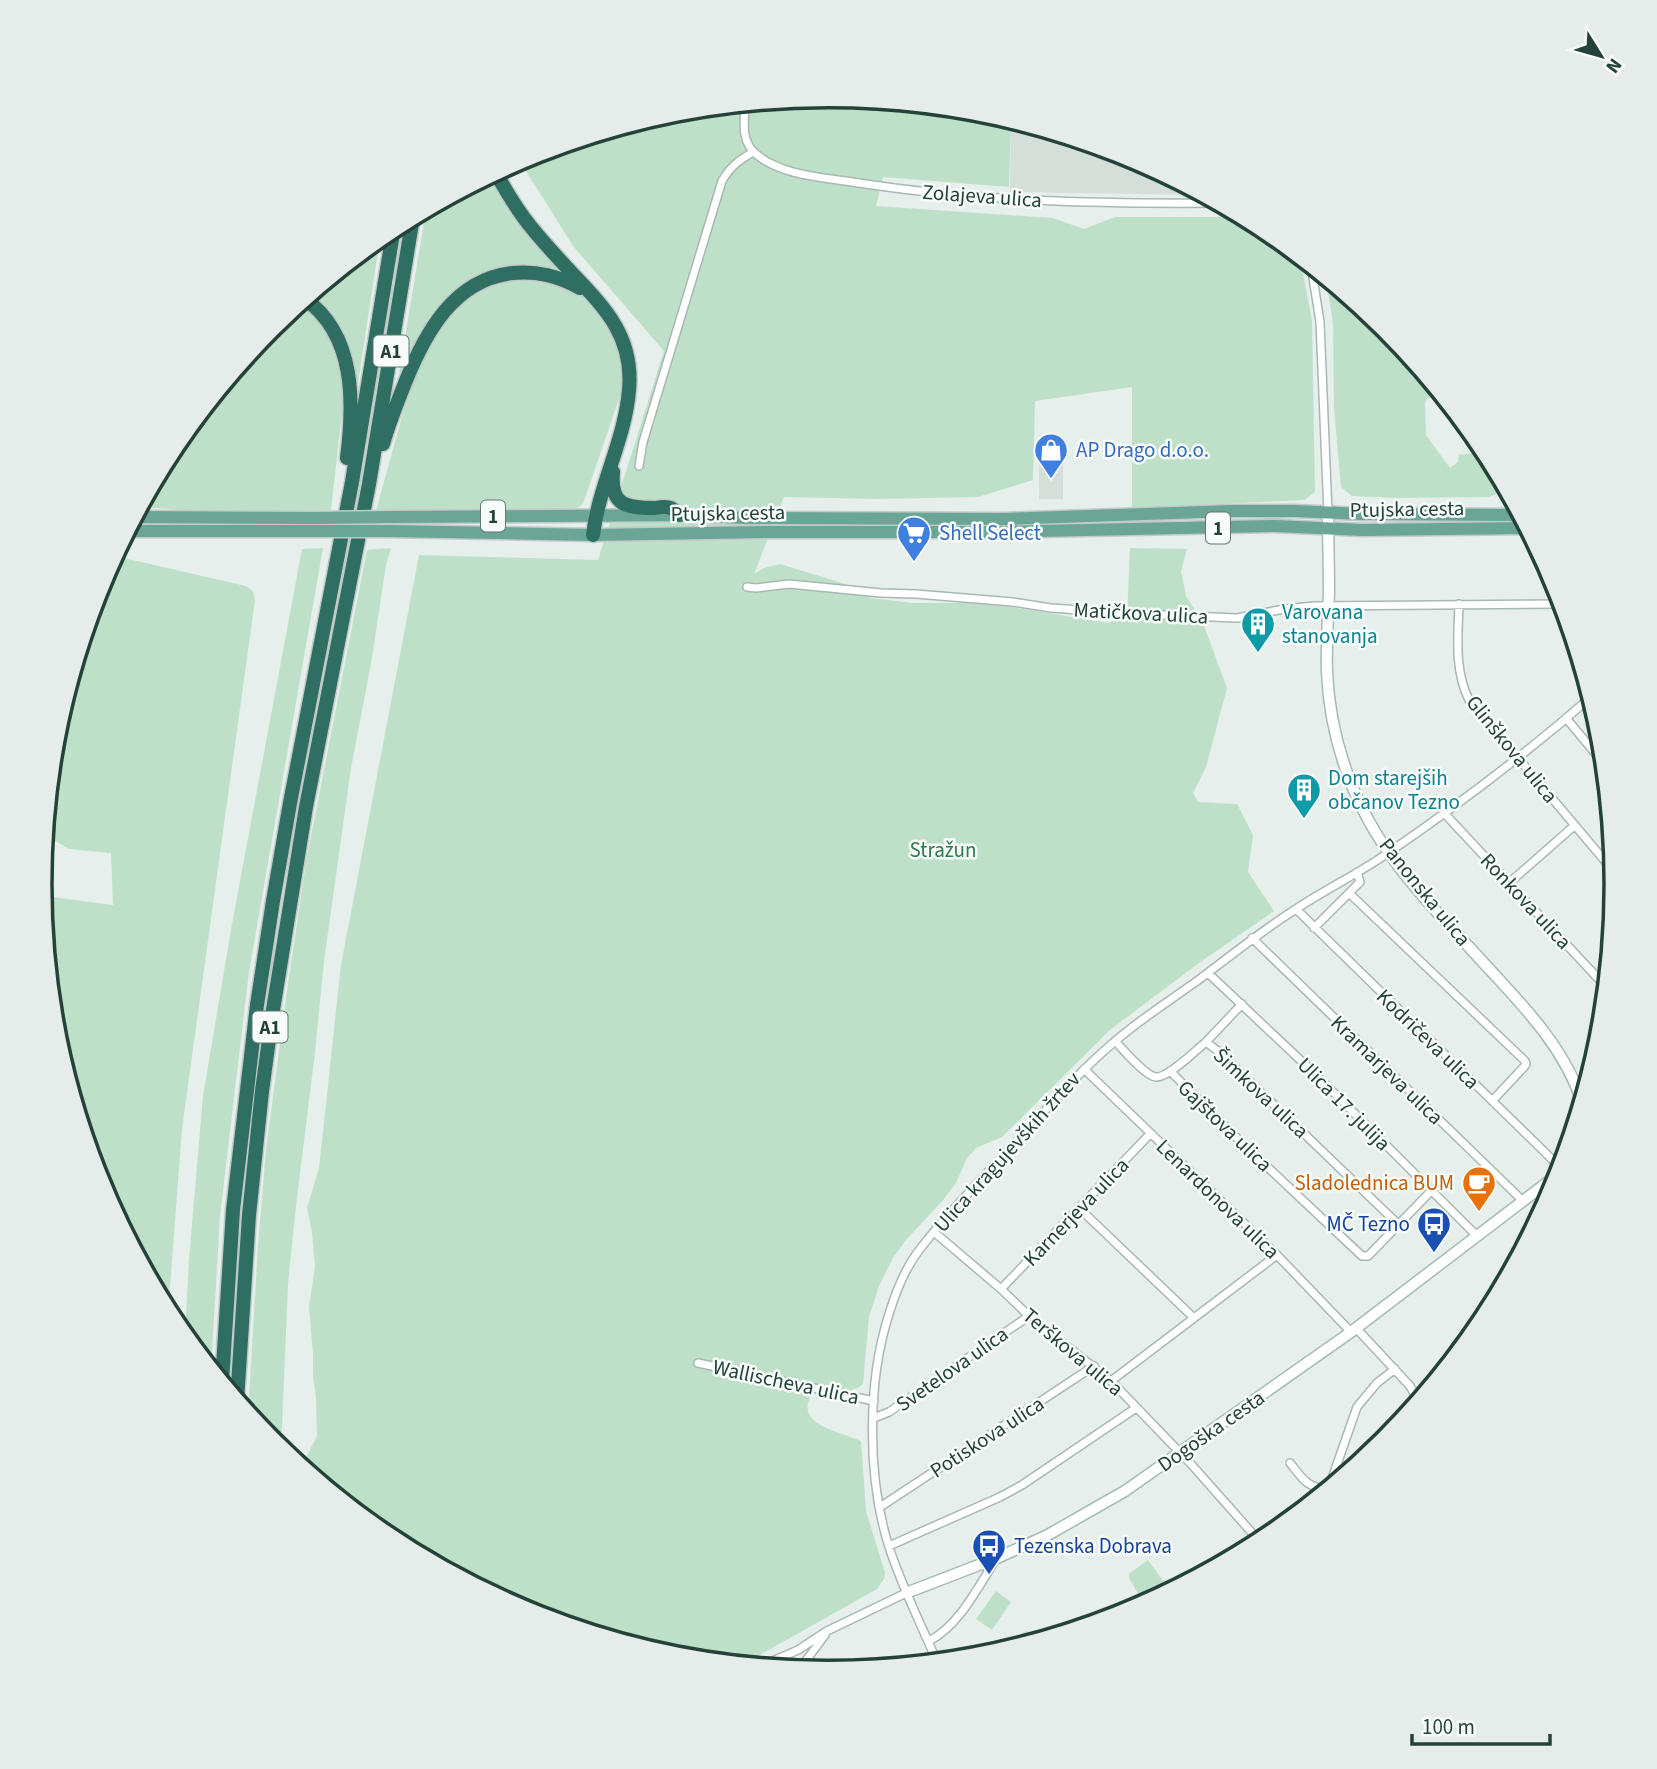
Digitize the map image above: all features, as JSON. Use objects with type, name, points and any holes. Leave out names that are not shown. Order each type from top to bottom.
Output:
[{"type":"highway","points":[[501,182],[529,224],[608,312],[622,338],[630,372],[626,412],[595,516],[593,534]]},
{"type":"highway","name":"A1","points":[[238,1387],[249,1215],[273,1010],[308,794],[369,484],[410,231]]},
{"type":"highway","name":"A1","points":[[223,1369],[233,1210],[257,1005],[286,828],[382,313],[392,243]]},
{"type":"highway","points":[[369,484],[379,468],[392,415],[426,338],[443,313],[473,284],[503,274],[541,273],[563,279],[594,298]]},
{"type":"highway","points":[[313,305],[330,324],[341,345],[348,368],[351,427],[346,469],[352,482]]},
{"type":"highway","points":[[615,454],[612,478],[613,493],[618,500],[638,508],[670,507],[680,515]]},
{"type":"main road","name":"Ptujska cesta","points":[[138,531],[316,524],[390,517],[680,515],[744,519],[969,520],[1231,511],[1510,515]]},
{"type":"main road","name":"Ptujska cesta","points":[[145,517],[316,524],[389,531],[593,534],[993,532],[1275,526],[1328,529],[1517,528]]},
{"type":"street","points":[[639,466],[643,442],[722,181],[729,168],[753,152],[743,128],[744,113]]},
{"type":"street","name":"Zolajeva ulica","points":[[753,152],[780,168],[808,175],[943,194],[1098,203],[1199,203]]},
{"type":"street","points":[[1313,279],[1320,322],[1328,513]]},
{"type":"street","name":"Ptujska cesta","points":[[1328,513],[1328,529]]},
{"type":"street","name":"Panonska ulica","points":[[1328,529],[1327,674],[1331,712],[1345,767],[1366,817],[1412,884],[1540,1026],[1564,1061],[1577,1088]]},
{"type":"street","name":"Matičkova ulica","points":[[747,587],[789,584],[823,586],[881,593],[1013,602],[1051,608],[1237,618],[1284,609],[1328,607],[1551,604]]},
{"type":"street","name":"Glinškova ulica","points":[[1459,604],[1459,670],[1469,700],[1604,860]]},
{"type":"street","name":"Ulica kragujevških žrtev","points":[[906,1593],[889,1546],[880,1507],[873,1458],[874,1401],[888,1315],[907,1269],[919,1249],[1084,1069],[1115,1041],[1252,938],[1389,853],[1445,814],[1583,704]]},
{"type":"street","points":[[1566,719],[1593,751]]},
{"type":"street","name":"Ronkova ulica","points":[[1445,814],[1599,980]]},
{"type":"street","points":[[1509,883],[1574,826]]},
{"type":"street","points":[[1314,928],[1360,881],[1357,872]]},
{"type":"street","points":[[1349,893],[1525,1062],[1524,1067],[1492,1101]]},
{"type":"street","name":"Kodričeva ulica","points":[[1296,909],[1553,1161]]},
{"type":"street","name":"Kramarjeva ulica","points":[[1252,938],[1522,1201]]},
{"type":"street","name":"Ulica 17. julija","points":[[1208,973],[1477,1236]]},
{"type":"street","points":[[1206,1042],[1241,1004]]},
{"type":"street","points":[[1115,1041],[1152,1076],[1162,1076],[1170,1071]]},
{"type":"street","name":"Šimkova ulica","points":[[1170,1071],[1206,1042],[1399,1225]]},
{"type":"street","name":"Lenardonova ulica","points":[[1084,1069],[1395,1369],[1414,1393]]},
{"type":"street","name":"Gajštova ulica","points":[[1170,1071],[1362,1256],[1368,1256],[1432,1190]]},
{"type":"street","name":"Karnerjeva ulica","points":[[1001,1289],[1150,1134]]},
{"type":"street","name":"Dogoška cesta","points":[[778,1659],[799,1650],[827,1631],[906,1593],[1046,1536],[1104,1504],[1181,1453],[1353,1330],[1544,1184]]},
{"type":"street","points":[[1080,1209],[1194,1318]]},
{"type":"street","name":"Terškova ulica","points":[[934,1232],[1029,1316],[1111,1381],[1181,1453],[1253,1534]]},
{"type":"street","points":[[1111,1381],[1277,1255]]},
{"type":"street","name":"Svetelova ulica","points":[[874,1418],[890,1412],[1029,1316]]},
{"type":"street","name":"Wallischeva ulica","points":[[698,1363],[874,1401]]},
{"type":"street","name":"Potiskova ulica","points":[[880,1507],[1094,1366]]},
{"type":"street","points":[[1334,1473],[1357,1407],[1377,1383],[1395,1369]]},
{"type":"street","points":[[889,1546],[1022,1485],[1136,1408]]},
{"type":"street","points":[[1290,1463],[1305,1482],[1316,1488]]},
{"type":"street","points":[[929,1642],[955,1621],[997,1558]]},
{"type":"street","points":[[906,1593],[934,1653]]},
{"type":"street","name":"Dogoška cesta","points":[[806,1660],[827,1631]]},
{"type":"shaded area","points":[[1011,131],[1078,150],[1183,195],[1010,192]]},
{"type":"shaded area","name":"AP Drago d.o.o.","points":[[1039,461],[1063,461],[1063,499],[1039,499]]},
{"type":"green space","name":"Stražun","points":[[828,108],[930,115],[1011,131],[1009,187],[883,177],[876,206],[1053,218],[1084,229],[1115,217],[1225,217],[1302,270],[1312,321],[1315,492],[1304,500],[1132,508],[1132,387],[1035,401],[1033,480],[978,497],[784,497],[754,574],[780,564],[855,587],[871,598],[912,603],[967,603],[1012,607],[1108,623],[1127,618],[1130,548],[1187,549],[1181,571],[1186,596],[1203,623],[1227,688],[1206,767],[1193,793],[1198,802],[1237,804],[1253,835],[1248,872],[1274,911],[1110,1030],[1002,1137],[976,1148],[967,1158],[956,1183],[944,1199],[893,1258],[879,1286],[869,1317],[863,1384],[848,1390],[819,1384],[810,1397],[808,1408],[810,1416],[817,1423],[861,1441],[866,1511],[885,1573],[884,1579],[877,1589],[757,1657],[677,1646],[628,1634],[532,1601],[440,1557],[397,1530],[306,1458],[317,1436],[309,1307],[315,1267],[307,1208],[319,1168],[341,965],[419,555],[598,560],[664,351],[573,246],[526,171],[628,135],[727,115]]},
{"type":"green space","points":[[498,183],[572,280],[479,276],[398,380],[424,222]]},
{"type":"green space","points":[[378,253],[358,383],[354,383],[313,304]]},
{"type":"green space","points":[[540,276],[573,287],[590,300],[609,326],[619,348],[624,374],[621,393],[583,504],[568,511],[376,511],[407,398],[405,395],[428,347],[447,316],[458,303],[487,283]]},
{"type":"green space","points":[[1328,291],[1377,336],[1431,397],[1425,403],[1426,435],[1450,468],[1458,462],[1459,455],[1474,453],[1498,492],[1496,494],[1487,497],[1395,498],[1352,496],[1341,487],[1334,409],[1333,324]]},
{"type":"green space","points":[[309,309],[322,321],[332,338],[347,400],[343,404],[331,510],[222,513],[150,508],[183,453],[213,412],[245,373]]},
{"type":"green space","points":[[323,548],[249,972],[220,1216],[212,1355],[186,1320],[203,1096],[302,549]]},
{"type":"green space","points":[[391,548],[351,768],[324,961],[288,1284],[282,1435],[249,1400],[266,1149],[306,862],[367,550]]},
{"type":"green space","points":[[125,558],[246,586],[253,591],[255,600],[182,1129],[169,1294],[133,1228],[112,1181],[94,1134],[67,1036],[59,986],[53,897],[113,905],[111,853],[69,849],[54,840],[67,733],[94,635]]},
{"type":"green space","points":[[1148,1560],[1165,1583],[1139,1595],[1129,1574]]},
{"type":"green space","points":[[996,1591],[1011,1602],[992,1630],[976,1619]]},
{"type":"green space","points":[[1027,1631],[1031,1633],[1029,1634],[1013,1638]]},
{"type":"place","name":"AP Drago d.o.o.","points":[[1051,480]]},
{"type":"place","name":"Shell Select","points":[[914,563]]},
{"type":"place","name":"Varovana stanovanja","points":[[1258,654]]},
{"type":"place","name":"Dom starejših občanov Tezno","points":[[1304,820]]},
{"type":"place","name":"Sladolednica BUM","points":[[1479,1213]]},
{"type":"place","name":"MČ Tezno","points":[[1434,1254]]},
{"type":"place","name":"Tezenska Dobrava","points":[[989,1576]]}]
